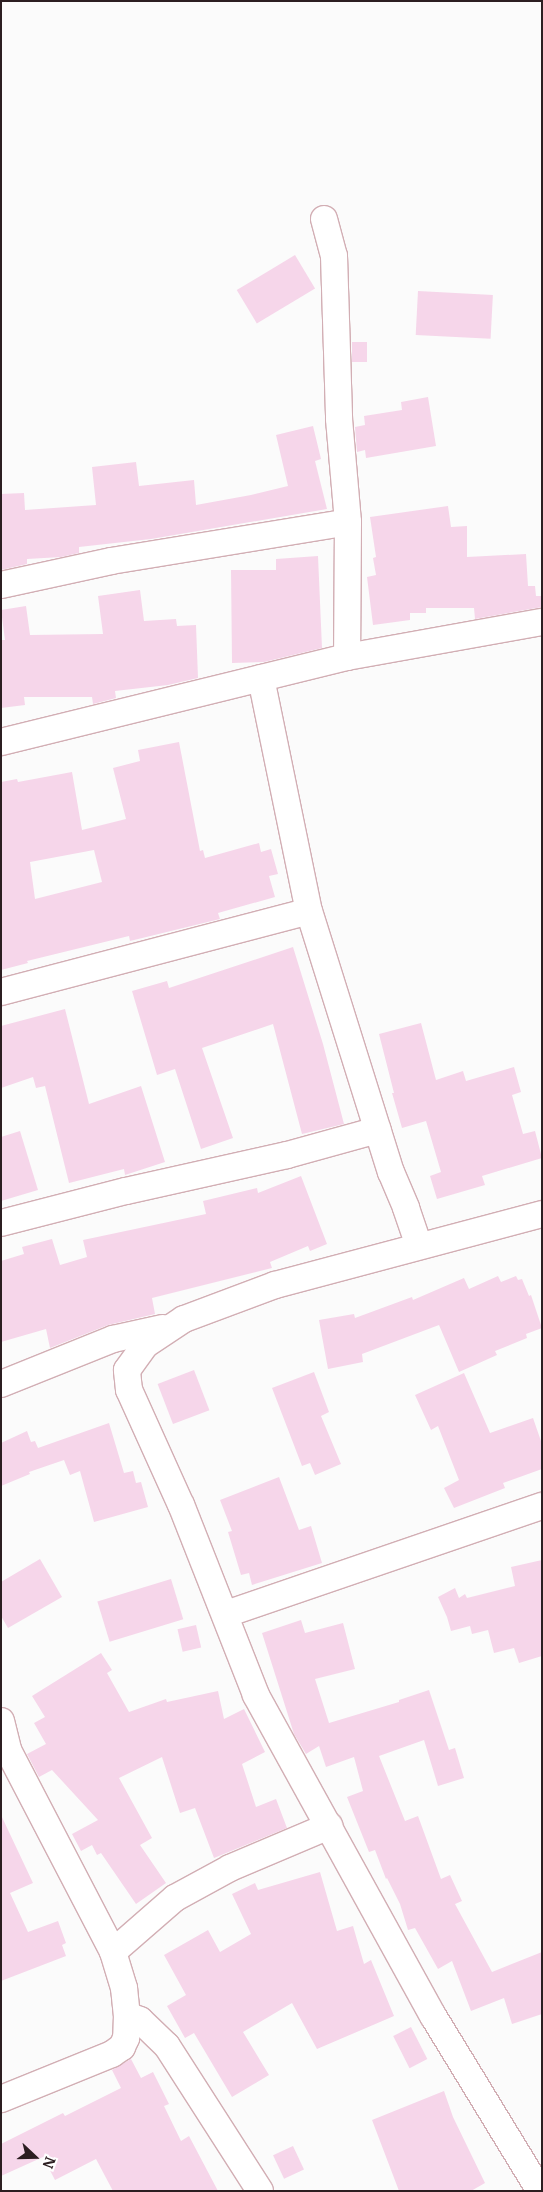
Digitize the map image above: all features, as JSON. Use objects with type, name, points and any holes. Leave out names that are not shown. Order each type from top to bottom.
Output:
[{"type":"street","points":[[324,219],[334,256],[338,410],[348,522],[346,657]]},
{"type":"street","points":[[1,585],[111,561],[348,522]]},
{"type":"street","points":[[1,742],[346,657],[542,622]]},
{"type":"street","points":[[261,678],[309,911],[378,1130],[418,1246]]},
{"type":"street","points":[[1,992],[309,911]]},
{"type":"street","points":[[1,1223],[126,1191],[287,1155],[378,1130]]},
{"type":"street","points":[[540,2191],[433,2016],[256,1695],[226,1614],[181,1505],[130,1390],[127,1370],[145,1345],[184,1319],[275,1285],[542,1214]]},
{"type":"street","points":[[1,1384],[113,1339],[176,1325]]},
{"type":"street","points":[[226,1614],[542,1506]]},
{"type":"street","points":[[1,1721],[8,1750],[113,1952],[124,1988],[128,2014],[126,2038],[122,2047],[112,2054],[1,2098]]},
{"type":"street","points":[[113,1952],[175,1898],[230,1868],[329,1826]]},
{"type":"street","points":[[128,2014],[140,2020],[167,2046],[260,2191]]},
{"type":"building","points":[[295,255],[315,288],[257,323],[237,290]]},
{"type":"building","points":[[418,291],[493,295],[491,339],[416,335]]},
{"type":"building","points":[[352,342],[367,342],[367,362],[352,362]]},
{"type":"building","points":[[428,397],[436,446],[366,458],[365,450],[357,452],[355,427],[365,425],[364,416],[402,410],[401,402]]},
{"type":"building","points":[[313,426],[321,459],[315,461],[327,509],[151,539],[79,547],[79,553],[61,557],[27,559],[27,564],[1,570],[1,494],[24,493],[25,510],[96,505],[92,467],[136,462],[139,486],[194,480],[196,505],[251,495],[288,486],[276,435]]},
{"type":"building","points":[[448,506],[451,527],[467,526],[467,557],[526,554],[528,586],[535,586],[536,596],[542,596],[542,607],[475,619],[474,608],[426,608],[426,613],[410,613],[410,620],[373,625],[367,577],[376,575],[373,558],[376,557],[370,517]]},
{"type":"building","points":[[318,556],[322,648],[264,662],[232,663],[231,570],[276,570],[276,559]]},
{"type":"building","points":[[140,590],[144,621],[176,619],[177,626],[196,625],[198,678],[168,685],[115,691],[116,698],[93,704],[92,697],[24,697],[25,705],[1,708],[1,640],[5,640],[1,610],[26,606],[30,635],[103,634],[98,596]]},
{"type":"building","points":[[179,742],[200,851],[203,850],[205,858],[259,843],[261,852],[271,849],[278,874],[269,876],[275,897],[218,913],[220,919],[130,941],[129,936],[27,961],[28,963],[1,970],[1,782],[17,779],[18,782],[72,772],[82,830],[126,819],[113,768],[140,761],[138,750]],"holes":[[[94,850],[102,882],[35,899],[30,862]]]},
{"type":"building","points":[[293,947],[323,1044],[344,1124],[302,1134],[273,1024],[202,1048],[233,1138],[201,1149],[175,1069],[157,1075],[132,991],[167,981],[169,988]]},
{"type":"building","points":[[65,1009],[89,1104],[141,1086],[165,1162],[125,1175],[124,1169],[69,1183],[45,1086],[36,1088],[33,1077],[1,1088],[1,1026]]},
{"type":"building","points":[[421,1023],[436,1080],[463,1071],[466,1081],[514,1067],[521,1092],[512,1095],[523,1134],[535,1131],[542,1158],[482,1176],[485,1185],[437,1199],[430,1176],[441,1172],[426,1121],[402,1128],[379,1034]]},
{"type":"building","points":[[20,1131],[38,1190],[1,1201],[1,1137]]},
{"type":"building","points":[[301,1176],[327,1244],[310,1251],[308,1246],[270,1262],[272,1268],[152,1298],[155,1314],[108,1325],[50,1348],[46,1329],[1,1342],[1,1261],[24,1254],[22,1247],[52,1239],[60,1265],[87,1257],[83,1240],[206,1214],[203,1201],[257,1188],[258,1193]]},
{"type":"building","points":[[498,1276],[501,1282],[516,1276],[518,1280],[522,1279],[529,1296],[531,1295],[542,1328],[526,1334],[527,1338],[495,1351],[497,1355],[459,1372],[439,1325],[362,1354],[363,1362],[328,1369],[319,1320],[354,1314],[355,1318],[412,1297],[413,1300],[464,1278],[469,1289]]},
{"type":"building","points":[[194,1370],[209,1410],[173,1424],[158,1384]]},
{"type":"building","points":[[314,1372],[329,1412],[321,1416],[341,1464],[315,1475],[310,1463],[302,1466],[272,1388]]},
{"type":"building","points":[[464,1373],[490,1433],[533,1418],[542,1444],[542,1469],[503,1483],[505,1488],[454,1508],[444,1488],[459,1480],[438,1426],[431,1430],[415,1395]]},
{"type":"building","points":[[109,1423],[124,1473],[133,1471],[136,1483],[141,1482],[148,1507],[94,1522],[80,1471],[70,1475],[64,1460],[29,1472],[30,1474],[1,1486],[1,1443],[27,1431],[31,1442],[35,1441],[38,1448]]},
{"type":"building","points":[[279,1477],[299,1530],[311,1526],[322,1563],[252,1585],[249,1573],[241,1575],[228,1532],[232,1531],[220,1500]]},
{"type":"building","points":[[40,1559],[62,1597],[8,1628],[1,1616],[1,1582]]},
{"type":"building","points":[[542,1560],[542,1656],[519,1663],[514,1648],[494,1653],[488,1630],[472,1634],[470,1626],[451,1631],[438,1597],[455,1588],[459,1598],[465,1594],[467,1598],[515,1586],[511,1567]]},
{"type":"building","points":[[171,1579],[183,1619],[110,1642],[97,1602]]},
{"type":"building","points":[[301,1620],[305,1633],[343,1623],[355,1669],[315,1679],[329,1723],[399,1702],[399,1700],[429,1690],[449,1750],[455,1748],[464,1778],[438,1786],[424,1740],[379,1756],[405,1821],[418,1816],[441,1879],[450,1875],[462,1901],[455,1904],[492,1972],[542,1952],[542,2014],[512,2024],[504,1998],[471,2011],[452,1961],[438,1969],[415,1928],[408,1930],[400,1904],[386,1879],[375,1850],[369,1852],[347,1797],[363,1791],[354,1757],[326,1767],[319,1746],[306,1754],[294,1734],[262,1633]]},
{"type":"building","points":[[196,1625],[201,1647],[183,1652],[177,1629]]},
{"type":"building","points":[[101,1653],[112,1670],[107,1673],[129,1712],[166,1699],[167,1702],[218,1691],[224,1719],[244,1709],[265,1752],[242,1764],[256,1807],[276,1799],[287,1828],[214,1858],[195,1808],[180,1813],[162,1757],[119,1778],[152,1838],[140,1845],[166,1883],[136,1904],[101,1853],[97,1855],[92,1845],[81,1851],[72,1834],[98,1820],[52,1770],[39,1777],[27,1754],[46,1744],[34,1723],[45,1717],[32,1696]]},
{"type":"building","points":[[1,1815],[33,1883],[10,1893],[28,1932],[58,1921],[66,1943],[62,1945],[66,1956],[1,1981]]},
{"type":"building","points":[[320,1872],[337,1931],[353,1926],[364,1964],[371,1960],[394,2016],[317,2049],[292,2003],[243,2032],[269,2075],[232,2097],[194,2033],[185,2038],[167,2006],[186,1995],[164,1955],[208,1930],[220,1952],[251,1934],[232,1894],[255,1883],[258,1890]]},
{"type":"building","points":[[411,2027],[427,2059],[410,2068],[393,2036]]},
{"type":"building","points":[[131,2059],[141,2078],[153,2072],[169,2104],[164,2106],[181,2141],[189,2136],[218,2191],[113,2191],[96,2159],[55,2180],[43,2157],[1,2176],[1,2144],[63,2113],[65,2116],[121,2088],[112,2070]]},
{"type":"building","points":[[444,2091],[453,2117],[485,2183],[471,2191],[399,2191],[372,2120]]},
{"type":"building","points":[[293,2146],[304,2170],[284,2179],[273,2155]]}]
